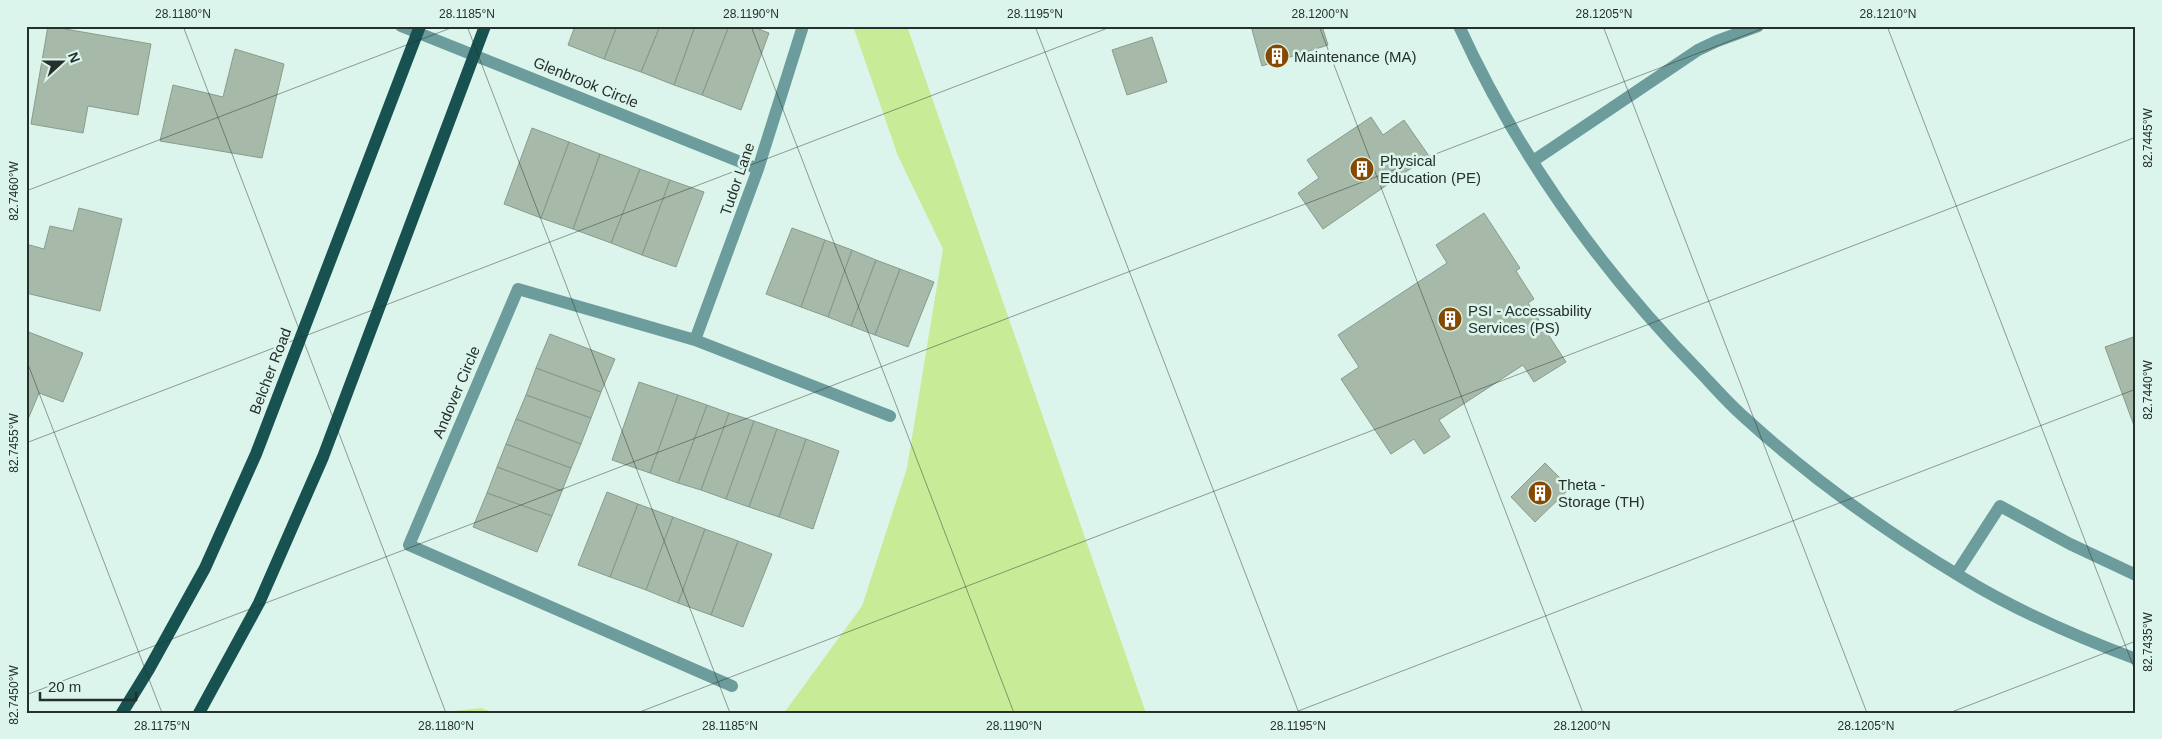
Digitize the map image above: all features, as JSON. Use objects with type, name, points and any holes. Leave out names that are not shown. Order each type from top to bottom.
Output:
[{"type":"main road","points":[[199,713],[259,603],[323,458],[485,26]]},
{"type":"main road","name":"Belcher Road","points":[[122,713],[149,669],[205,568],[252,463],[419,29]]},
{"type":"street","name":"Glenbrook Circle","points":[[401,26],[419,29],[474,55],[758,169]]},
{"type":"street","name":"Tudor Lane","points":[[695,340],[758,169],[803,26]]},
{"type":"street","points":[[1459,26],[1501,107],[1549,188],[1608,269],[1664,335],[1744,417],[1820,480],[1915,548],[1956,574],[2042,620],[2136,659]]},
{"type":"street","points":[[1533,160],[1698,50],[1758,26]]},
{"type":"street","name":"Andover Circle","points":[[732,686],[409,545],[518,289],[695,340],[890,416]]},
{"type":"street","points":[[1956,574],[2000,506],[2070,544],[2136,575]]},
{"type":"green space","points":[[853,26],[907,26],[1146,713],[784,713],[862,606],[907,468],[943,249],[898,156]]},
{"type":"green space","points":[[481,708],[495,713],[433,713]]},
{"type":"building","points":[[48,26],[151,44],[138,115],[88,106],[83,133],[31,124]]},
{"type":"building","points":[[575,26],[617,26],[604,59],[568,45]]},
{"type":"building","points":[[617,26],[660,26],[641,72],[604,59]]},
{"type":"building","points":[[660,26],[695,26],[674,85],[641,72]]},
{"type":"building","points":[[695,26],[729,26],[702,95],[674,85]]},
{"type":"building","points":[[729,26],[751,26],[769,33],[741,110],[702,95]]},
{"type":"building","name":"Maintenance (MA)","points":[[1251,26],[1322,26],[1328,45],[1262,66]]},
{"type":"building","points":[[1152,37],[1167,82],[1127,95],[1112,50]]},
{"type":"building","points":[[235,49],[284,64],[262,158],[160,141],[173,85],[223,97]]},
{"type":"building","name":"Physical Education (PE)","points":[[1371,117],[1383,135],[1404,120],[1429,156],[1323,229],[1298,193],[1319,178],[1307,160]]},
{"type":"building","points":[[532,128],[569,142],[541,218],[504,204]]},
{"type":"building","points":[[569,142],[600,154],[573,229],[541,218]]},
{"type":"building","points":[[600,154],[640,169],[611,243],[573,229]]},
{"type":"building","points":[[640,169],[670,180],[642,255],[611,243]]},
{"type":"building","points":[[670,180],[704,192],[676,267],[642,255]]},
{"type":"building","points":[[79,208],[122,219],[100,311],[26,293],[26,244],[44,249],[50,226],[73,231]]},
{"type":"building","name":"PSI - Accessability Services (PS)","points":[[1484,213],[1520,268],[1516,271],[1534,299],[1528,303],[1566,362],[1534,382],[1523,365],[1439,420],[1450,437],[1424,454],[1414,439],[1391,454],[1341,379],[1359,367],[1338,335],[1447,263],[1436,245]]},
{"type":"building","points":[[792,228],[825,240],[801,307],[766,294]]},
{"type":"building","points":[[825,240],[852,250],[828,317],[801,307]]},
{"type":"building","points":[[852,250],[876,260],[851,326],[828,317]]},
{"type":"building","points":[[876,260],[900,269],[875,335],[851,326]]},
{"type":"building","points":[[900,269],[934,282],[908,347],[875,335]]},
{"type":"building","points":[[26,331],[83,353],[63,402],[39,393],[26,424]]},
{"type":"building","points":[[550,334],[615,359],[601,392],[536,368]]},
{"type":"building","points":[[2136,336],[2136,431],[2105,347]]},
{"type":"building","points":[[536,368],[601,392],[591,418],[526,395]]},
{"type":"building","points":[[639,382],[678,395],[650,473],[612,460]]},
{"type":"building","points":[[526,395],[591,418],[581,444],[516,419]]},
{"type":"building","points":[[678,395],[707,405],[678,483],[650,473]]},
{"type":"building","points":[[707,405],[729,413],[701,490],[678,483]]},
{"type":"building","points":[[729,413],[754,421],[726,499],[701,490]]},
{"type":"building","points":[[516,419],[581,444],[571,468],[506,444]]},
{"type":"building","points":[[754,421],[777,429],[749,507],[726,499]]},
{"type":"building","points":[[777,429],[806,439],[779,517],[749,507]]},
{"type":"building","points":[[806,439],[839,451],[813,529],[779,517]]},
{"type":"building","points":[[506,444],[571,468],[562,491],[497,467]]},
{"type":"building","name":"Theta - Storage (TH)","points":[[1545,463],[1570,488],[1535,522],[1511,497]]},
{"type":"building","points":[[497,467],[562,491],[552,516],[487,493]]},
{"type":"building","points":[[607,492],[638,504],[610,577],[578,565]]},
{"type":"building","points":[[487,493],[552,516],[537,552],[473,527]]},
{"type":"building","points":[[638,504],[673,517],[646,590],[610,577]]},
{"type":"building","points":[[673,517],[705,529],[678,603],[646,590]]},
{"type":"building","points":[[705,529],[738,541],[711,615],[678,603]]},
{"type":"building","points":[[738,541],[772,554],[743,627],[711,615]]},
{"type":"place","name":"Maintenance (MA)","points":[[1277,56]]},
{"type":"place","name":"Physical Education (PE)","points":[[1362,169]]},
{"type":"place","name":"PSI - Accessability Services (PS)","points":[[1450,319]]},
{"type":"place","name":"Theta - Storage (TH)","points":[[1540,493]]}]
